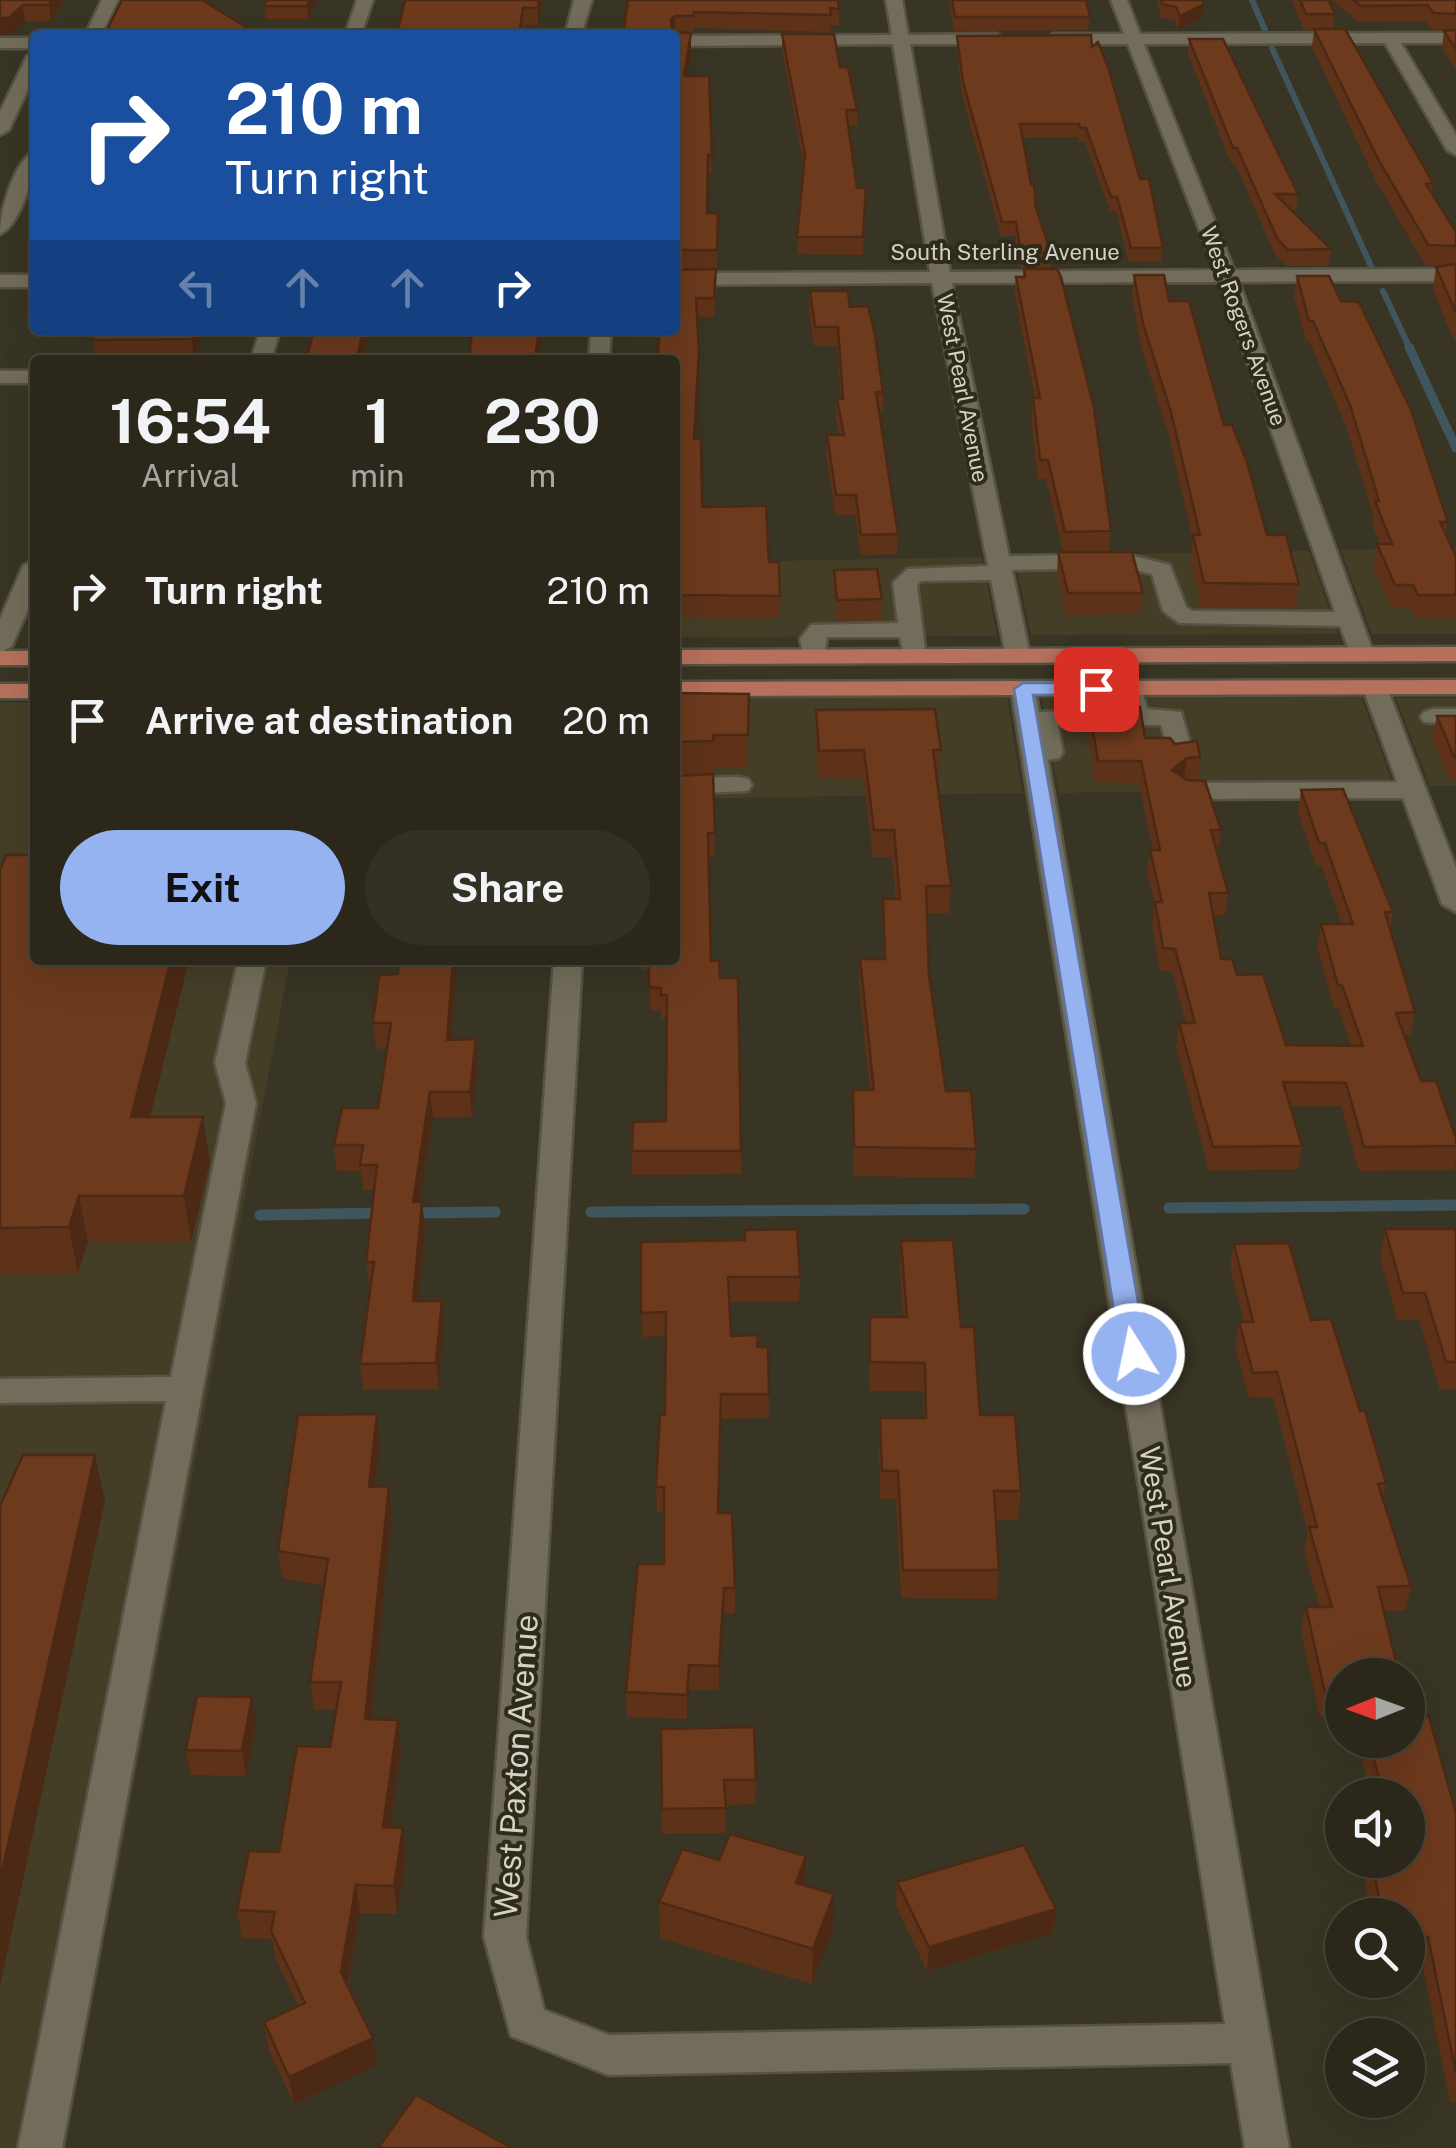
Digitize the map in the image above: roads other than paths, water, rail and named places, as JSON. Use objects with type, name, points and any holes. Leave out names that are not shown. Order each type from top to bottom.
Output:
[{"type":"main road","points":[[680,689],[1020,673],[1196,656],[1456,654]]},
{"type":"main road","points":[[1202,689],[1336,674],[1350,668],[1362,655]]},
{"type":"main road","points":[[680,657],[914,657],[1132,689],[1456,687]]},
{"type":"main road","points":[[680,665],[764,657]]},
{"type":"main road","points":[[0,658],[30,658]]},
{"type":"main road","points":[[1375,688],[1380,675],[1404,668],[1456,663]]},
{"type":"main road","points":[[0,692],[30,691]]},
{"type":"street","points":[[96,30],[110,0]]},
{"type":"street","points":[[355,30],[365,0]]},
{"type":"street","points":[[574,30],[580,2],[584,0]]},
{"type":"street","name":"West Pearl Avenue","points":[[894,0],[941,278],[1020,673],[1267,2148]]},
{"type":"street","name":"West Rogers Avenue","points":[[1119,0],[1227,276],[1362,655]]},
{"type":"street","points":[[1390,38],[1456,150]]},
{"type":"street","points":[[1036,39],[1456,38]]},
{"type":"street","points":[[680,40],[1017,39]]},
{"type":"street","points":[[0,43],[30,43]]},
{"type":"street","points":[[0,130],[30,67]]},
{"type":"street","points":[[0,228],[30,166]]},
{"type":"street","name":"South Sterling Avenue","points":[[680,279],[1456,275]]},
{"type":"street","points":[[0,281],[30,281]]},
{"type":"street","points":[[0,377],[30,377]]},
{"type":"street","points":[[914,657],[905,583],[915,574],[1125,561],[1162,570],[1175,611],[1187,618],[1349,619]]},
{"type":"street","points":[[0,646],[24,615],[30,588]]},
{"type":"street","points":[[1187,618],[1196,656]]},
{"type":"street","points":[[814,657],[812,640],[820,630],[911,630]]},
{"type":"street","points":[[1375,688],[1456,904]]},
{"type":"street","points":[[1132,689],[1136,717]]},
{"type":"street","points":[[1038,780],[1055,780],[1044,718],[1172,718],[1181,756]]},
{"type":"street","points":[[680,786],[739,785]]},
{"type":"street","points":[[1186,791],[1413,790]]},
{"type":"street","points":[[40,2148],[241,1104],[230,1063],[251,965]]},
{"type":"street","name":"West Paxton Avenue","points":[[568,965],[505,1938],[526,2022],[608,2056],[1248,2043]]},
{"type":"street","points":[[0,1391],[184,1389]]},
{"type":"waterway","points":[[1252,0],[1265,30]]},
{"type":"waterway","points":[[1272,48],[1371,266]]},
{"type":"waterway","points":[[1383,291],[1410,349]]},
{"type":"waterway","points":[[1409,347],[1456,448]]},
{"type":"waterway","points":[[1169,1208],[1456,1205]]},
{"type":"waterway","points":[[591,1212],[1024,1209]]},
{"type":"waterway","points":[[410,1213],[495,1212]]},
{"type":"waterway","points":[[260,1215],[386,1213]]}]
